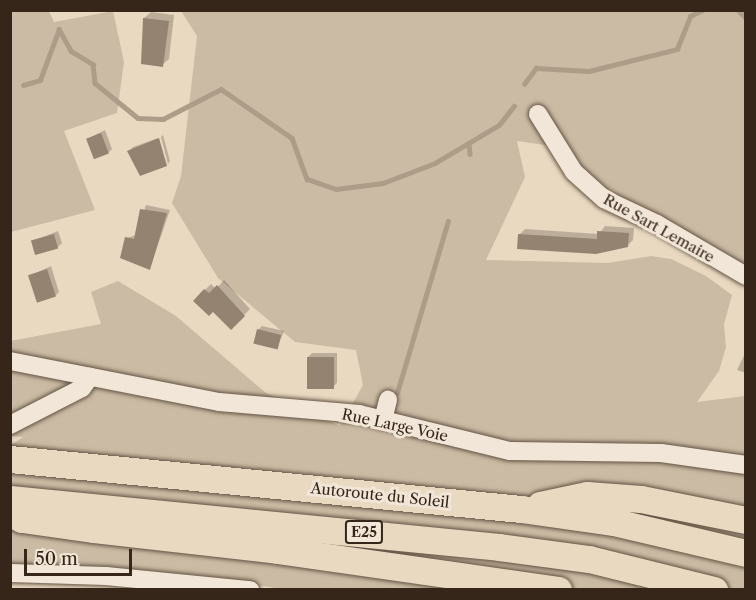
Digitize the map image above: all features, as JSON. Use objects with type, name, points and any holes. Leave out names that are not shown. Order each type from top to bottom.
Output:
[{"type":"highway","name":"Autoroute du Soleil","points":[[10,459],[521,509],[614,522],[746,554]]},
{"type":"highway","points":[[521,509],[587,495],[641,499],[746,520]]},
{"type":"highway","name":"E25","points":[[10,499],[500,547],[589,559],[714,590]]},
{"type":"highway","points":[[10,513],[22,519],[93,529],[278,550],[558,590]]},
{"type":"street","name":"Rue Sart Lemaire","points":[[538,114],[574,172],[604,199],[657,224],[746,276]]},
{"type":"street","name":"Rue Large Voie","points":[[10,362],[219,402],[359,414],[510,451],[660,453],[746,465]]},
{"type":"street","points":[[10,425],[82,388],[90,377]]},
{"type":"street","points":[[383,420],[388,400]]},
{"type":"street","points":[[10,573],[106,583],[250,590]]},
{"type":"shaded area","points":[[11,10],[49,11],[54,22],[113,11],[124,62],[117,113],[64,131],[95,210],[11,232]]},
{"type":"shaded area","points":[[181,11],[745,11],[745,273],[625,205],[552,146],[517,141],[525,177],[486,260],[608,263],[651,256],[671,259],[706,276],[732,295],[724,324],[726,347],[719,371],[697,402],[745,396],[745,462],[610,457],[745,470],[745,589],[287,590],[221,579],[11,564],[11,445],[23,437],[11,436],[10,341],[101,324],[91,292],[118,281],[176,316],[266,393],[340,426],[363,385],[356,350],[295,342],[218,278],[172,203],[181,176],[197,36]]},
{"type":"building","points":[[143,18],[169,21],[163,67],[141,64]]},
{"type":"building","points":[[101,133],[109,154],[94,159],[86,139]]},
{"type":"building","points":[[159,138],[167,166],[140,176],[127,151]]},
{"type":"building","points":[[140,209],[167,213],[150,270],[120,258],[125,237],[134,239]]},
{"type":"building","points":[[597,231],[629,233],[628,247],[596,254],[517,249],[518,234],[597,239]]},
{"type":"building","points":[[54,234],[58,248],[35,255],[31,241]]},
{"type":"building","points":[[47,269],[56,297],[37,303],[28,275]]},
{"type":"building","points":[[217,285],[245,316],[231,330],[213,312],[209,316],[193,301],[204,289],[209,293]]},
{"type":"building","points":[[257,329],[281,335],[278,350],[253,344]]},
{"type":"building","points":[[307,357],[334,357],[334,389],[307,389]]},
{"type":"waterway","points":[[524,84],[536,68],[589,71],[677,49],[690,16],[703,10]]},
{"type":"waterway","points":[[738,10],[746,18]]},
{"type":"waterway","points":[[23,85],[40,80],[59,29],[71,51],[93,64],[95,83],[138,118],[163,119],[221,89],[292,138],[307,179],[336,189],[383,183],[435,163],[499,125],[514,106]]},
{"type":"waterway","points":[[469,144],[470,154]]},
{"type":"waterway","points":[[397,393],[448,221]]}]
